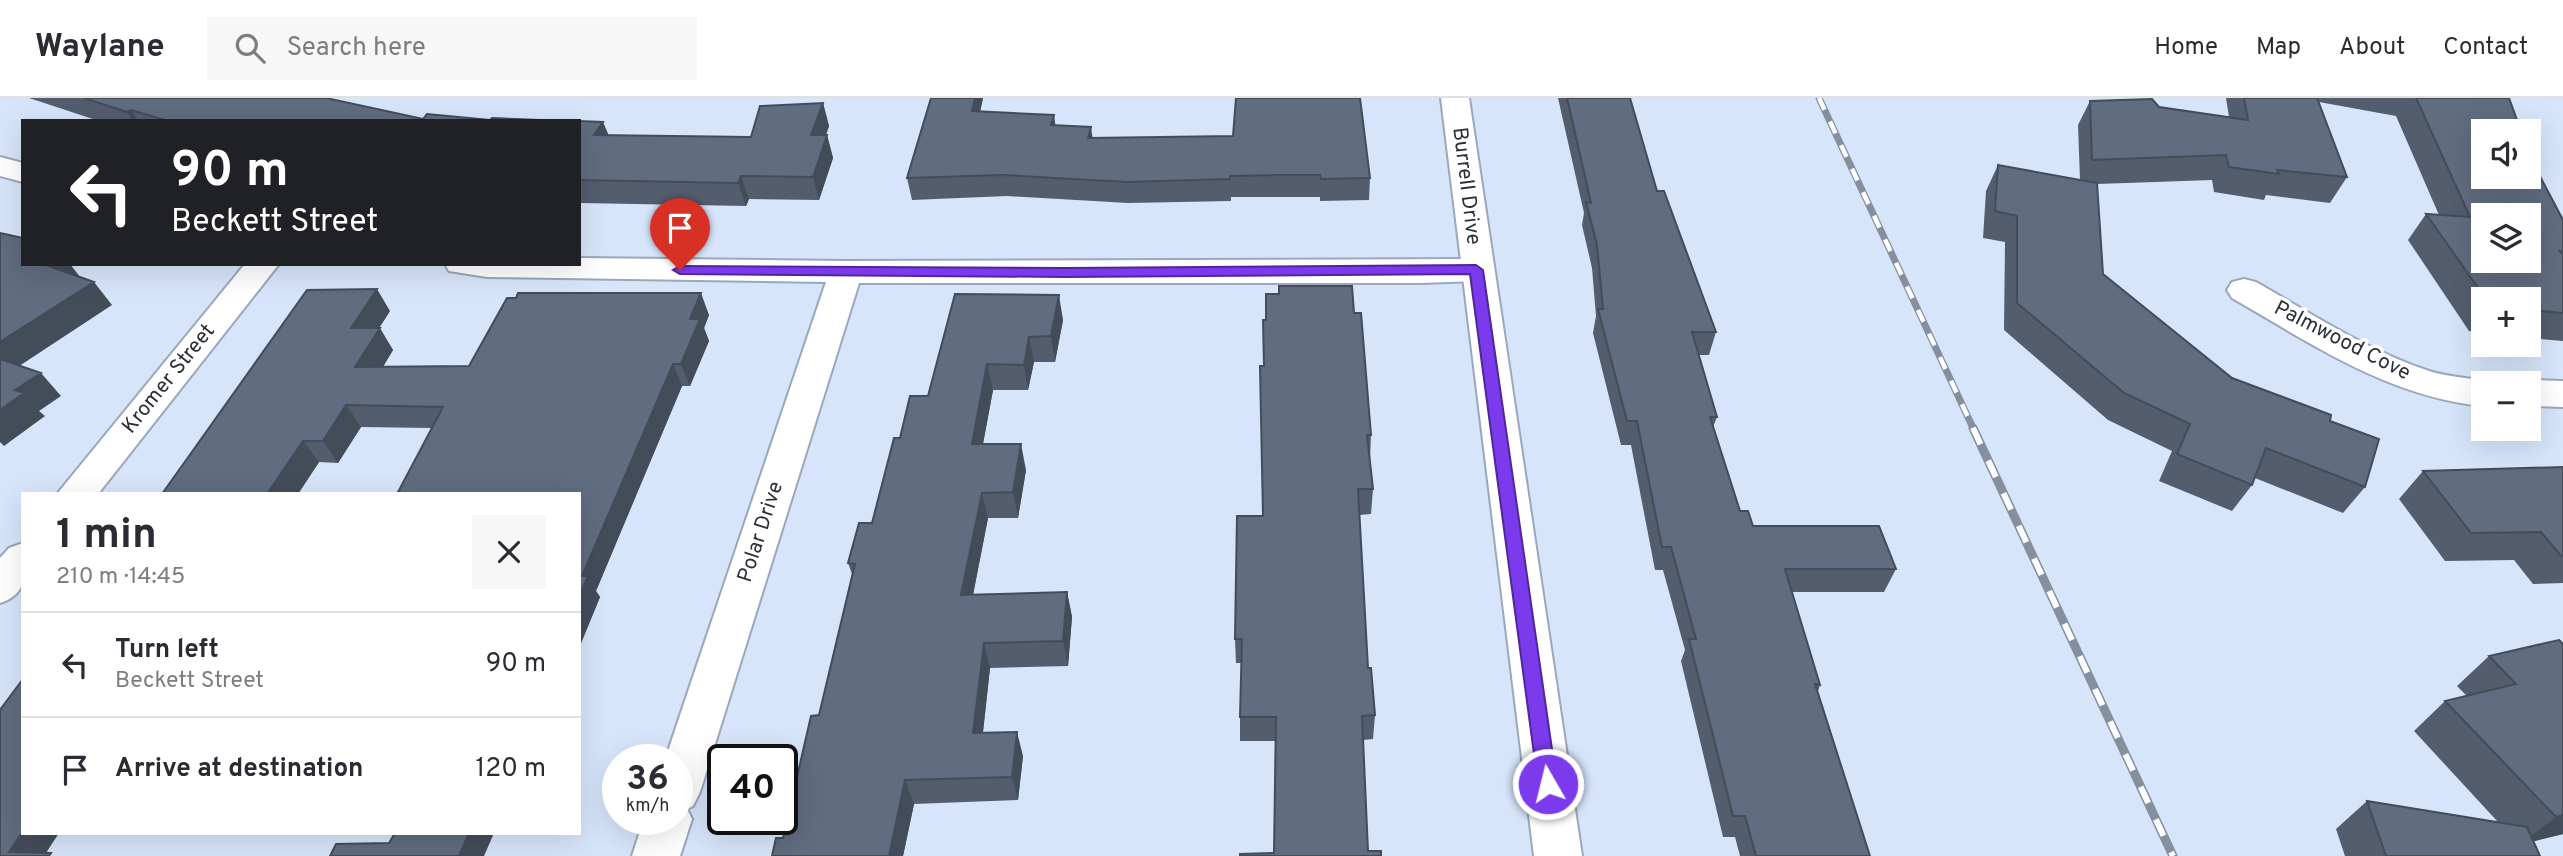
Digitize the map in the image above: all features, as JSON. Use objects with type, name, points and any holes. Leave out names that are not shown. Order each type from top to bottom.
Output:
[{"type":"street","name":"Burrell Drive","points":[[1455,98],[1476,270],[1558,856]]},
{"type":"street","points":[[0,166],[21,172]]},
{"type":"street","name":"Kromer Street","points":[[78,492],[261,266]]},
{"type":"street","points":[[478,266],[846,272],[1476,270]]},
{"type":"street","name":"Polar Drive","points":[[693,744],[846,272]]},
{"type":"street","name":"Palmwood Cove","points":[[2244,290],[2397,374],[2460,393],[2471,393]]},
{"type":"street","points":[[2541,393],[2563,394]]},
{"type":"street","points":[[0,587],[21,561]]},
{"type":"street","points":[[656,856],[663,835]]},
{"type":"building","points":[[84,98],[326,98],[423,119],[161,119],[131,110],[127,112]]},
{"type":"building","points":[[931,98],[975,98],[972,111],[1054,115],[1051,125],[1091,127],[1088,138],[1233,136],[1236,98],[1360,98],[1370,178],[1321,179],[1320,175],[1281,175],[1126,182],[1003,175],[907,178]]},
{"type":"building","points":[[1567,98],[1630,98],[1657,191],[1664,191],[1716,332],[1692,332],[1717,417],[1710,417],[1740,511],[1748,511],[1753,526],[1879,526],[1896,569],[1785,569],[1820,685],[1815,684],[1870,856],[1756,856],[1745,816],[1733,816],[1689,639],[1696,639],[1671,547],[1662,547],[1637,421],[1627,421],[1598,309],[1603,309],[1597,245],[1586,202],[1591,203]]},
{"type":"building","points":[[2244,98],[2317,98],[2347,177],[2277,170],[2279,174],[2229,167],[2226,155],[2092,160],[2090,101],[2152,99],[2159,107],[2248,120]]},
{"type":"building","points":[[2416,98],[2509,98],[2517,119],[2471,119],[2471,189],[2541,189],[2541,178],[2563,220],[2563,252],[2560,251],[2563,255],[2563,313],[2541,311],[2541,287],[2478,287],[2426,214],[2470,217]]},
{"type":"building","points":[[823,103],[811,135],[827,135],[813,177],[741,176],[738,183],[581,180],[581,121],[603,122],[594,135],[751,137],[760,106]]},
{"type":"building","points":[[427,114],[480,119],[423,119]]},
{"type":"building","points":[[1998,165],[2097,183],[2103,274],[2232,378],[2331,415],[2330,421],[2379,439],[2365,487],[2266,448],[2252,485],[2177,454],[2190,424],[2124,393],[2017,303],[2017,216],[1995,211]]},
{"type":"building","points":[[0,233],[21,238],[21,266],[49,266],[94,282],[0,342]]},
{"type":"building","points":[[1279,286],[1352,286],[1354,313],[1361,313],[1371,435],[1367,435],[1373,489],[1358,489],[1368,668],[1371,668],[1375,715],[1362,716],[1368,851],[1381,851],[1381,856],[1240,856],[1274,853],[1276,717],[1240,717],[1242,639],[1235,639],[1237,516],[1263,516],[1260,366],[1264,366],[1263,320],[1266,320],[1266,294],[1279,294]]},
{"type":"building","points":[[377,289],[351,328],[380,328],[355,367],[469,366],[507,298],[516,298],[518,293],[701,293],[690,319],[700,319],[681,364],[673,364],[582,576],[588,576],[581,592],[581,492],[398,492],[443,407],[346,405],[323,441],[303,441],[268,492],[163,492],[307,290]]},
{"type":"building","points":[[955,294],[1059,295],[1051,336],[1029,337],[1024,365],[987,364],[972,444],[1021,444],[1013,492],[982,493],[961,595],[1067,592],[1063,641],[984,643],[973,733],[1017,732],[1012,777],[905,780],[889,856],[772,856],[776,838],[798,835],[798,773],[811,716],[819,715],[855,564],[848,563],[859,523],[872,523],[894,438],[900,438],[910,396],[928,396]]},
{"type":"building","points":[[0,359],[41,373],[15,390],[24,393],[0,410]]},
{"type":"building","points":[[2563,467],[2563,556],[2541,532],[2471,533],[2423,471]]},
{"type":"building","points":[[2559,640],[2563,644],[2563,815],[2556,817],[2445,701],[2516,684],[2489,656]]},
{"type":"building","points":[[21,682],[21,834],[9,852],[51,853],[49,856],[0,856],[0,710]]},
{"type":"building","points":[[2367,801],[2527,827],[2540,856],[2386,856]]},
{"type":"building","points":[[394,835],[468,835],[459,856],[330,856],[336,844],[389,843]]},
{"type":"railway","points":[[1819,98],[1974,430]]},
{"type":"railway","points":[[1973,428],[2173,856]]},
{"type":"route","points":[[680,270],[1476,270],[1548,784]]}]
